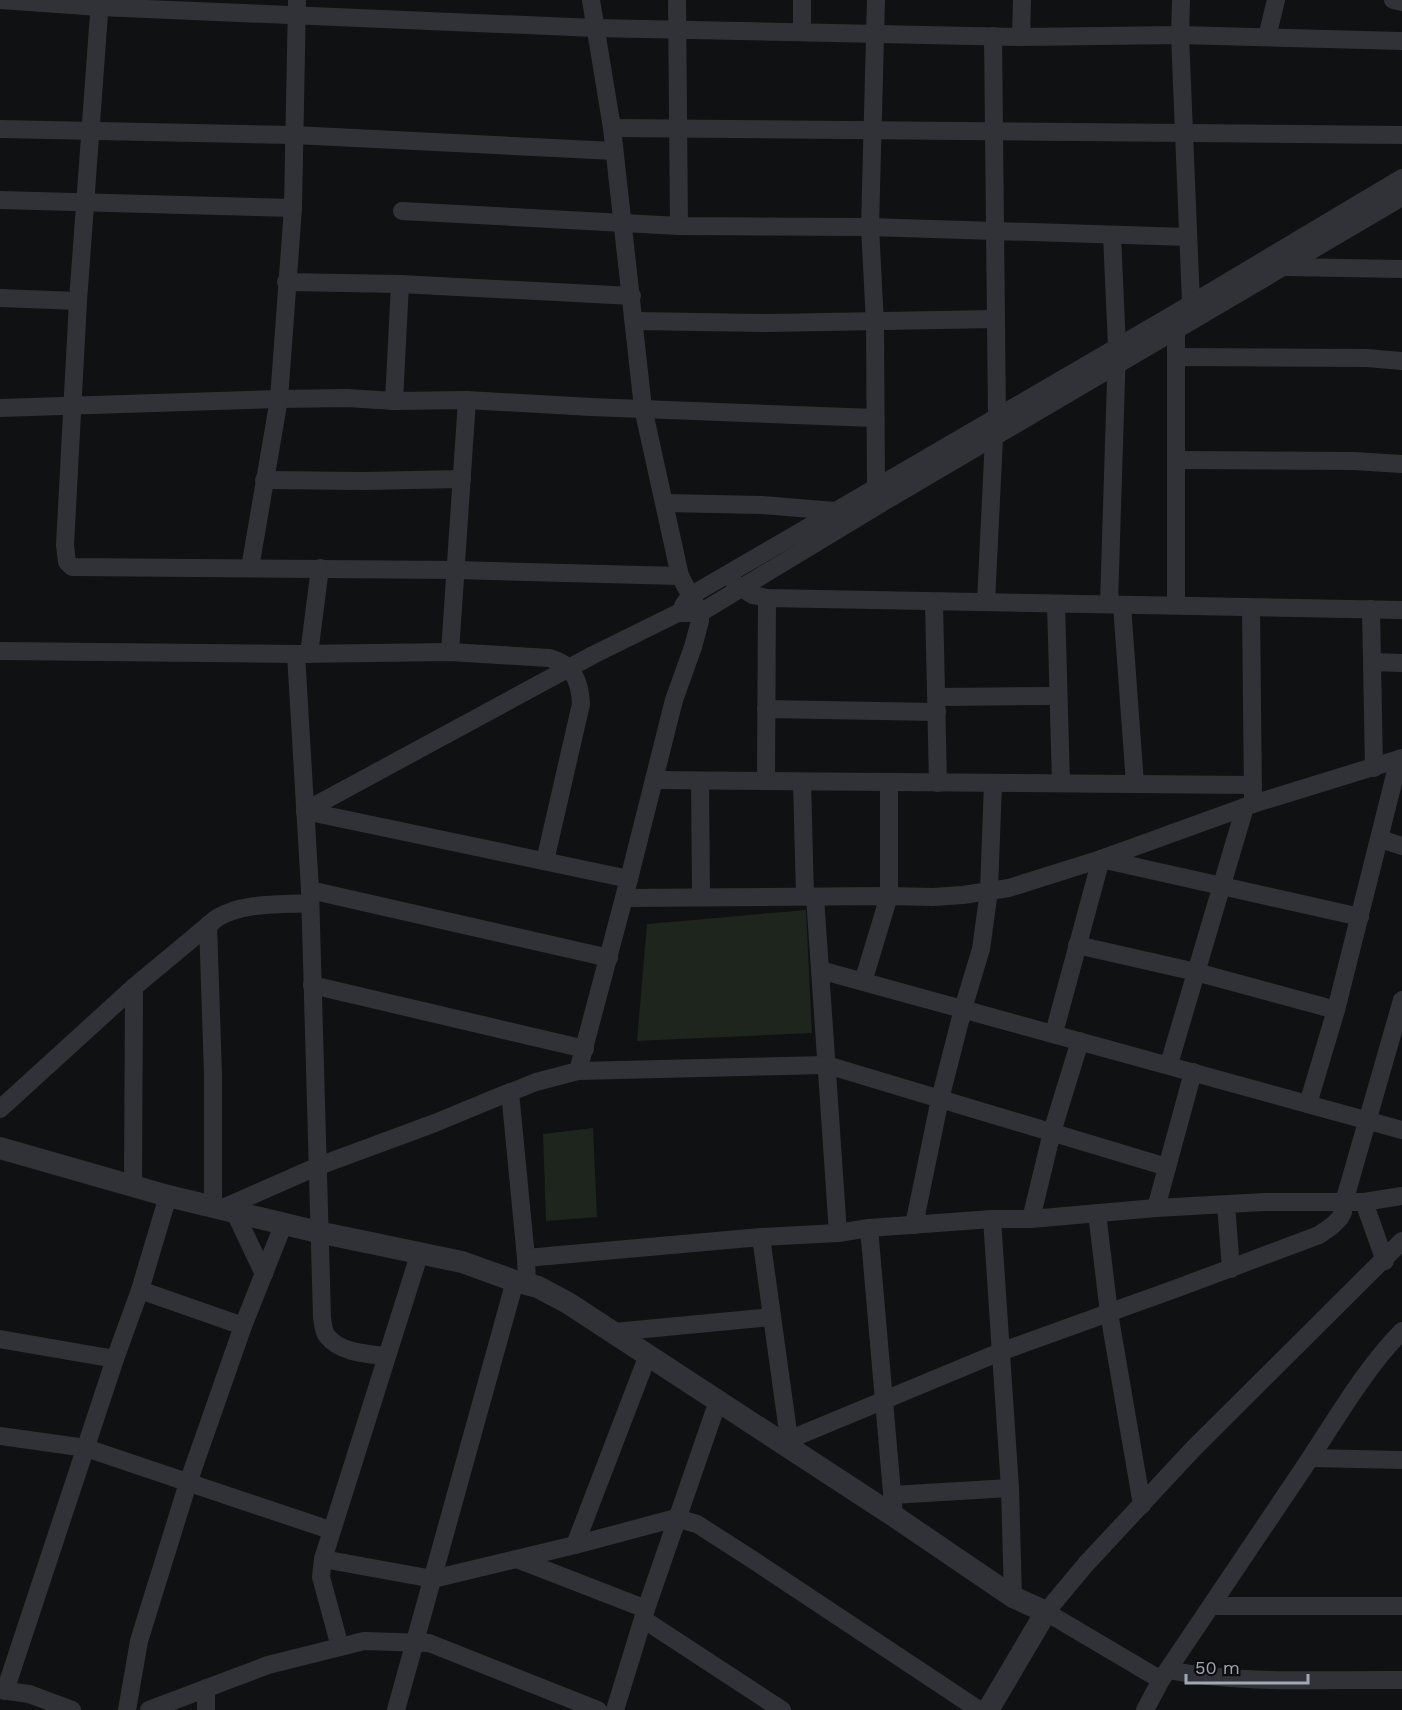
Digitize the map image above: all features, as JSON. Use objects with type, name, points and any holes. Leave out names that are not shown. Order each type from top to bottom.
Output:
[{"type":"street","points":[[0,0],[297,7],[595,27],[1021,37],[1180,35],[1402,41]]},
{"type":"street","points":[[578,1071],[674,700],[698,629],[700,613],[680,576],[643,408],[624,222],[612,128],[591,0]]},
{"type":"street","points":[[677,0],[679,226]]},
{"type":"street","points":[[802,0],[802,32]]},
{"type":"street","points":[[876,0],[870,227],[875,322],[876,488]]},
{"type":"street","points":[[1021,37],[1022,0]]},
{"type":"street","points":[[1181,0],[1180,35],[1191,303]]},
{"type":"street","points":[[1267,37],[1276,0]]},
{"type":"street","points":[[1393,0],[1402,3]]},
{"type":"street","points":[[100,3],[78,301],[64,554],[72,567],[456,570],[680,576]]},
{"type":"street","points":[[250,568],[279,399],[293,208],[297,7]]},
{"type":"street","points":[[986,602],[994,438],[997,418],[993,36]]},
{"type":"street","points":[[612,128],[1402,135]]},
{"type":"street","points":[[0,129],[294,135],[614,151]]},
{"type":"street","points":[[678,613],[690,596],[997,418],[1402,178]]},
{"type":"street","points":[[305,811],[570,668],[678,613],[700,613],[1402,197]]},
{"type":"street","points":[[0,200],[293,208]]},
{"type":"street","points":[[402,212],[679,226],[870,227],[1188,237]]},
{"type":"street","points":[[1112,235],[1117,347],[1115,604],[1135,784]]},
{"type":"street","points":[[1254,267],[1402,269]]},
{"type":"street","points":[[286,282],[400,284],[632,296]]},
{"type":"street","points":[[394,401],[400,284]]},
{"type":"street","points":[[0,298],[78,301]]},
{"type":"street","points":[[634,321],[875,322],[996,319]]},
{"type":"street","points":[[1176,331],[1176,605]]},
{"type":"street","points":[[1176,357],[1367,358],[1402,361]]},
{"type":"street","points":[[0,408],[74,404],[347,398],[394,401],[467,400],[874,418]]},
{"type":"street","points":[[450,652],[467,400]]},
{"type":"street","points":[[1176,460],[1354,461],[1402,464]]},
{"type":"street","points":[[264,480],[364,482],[462,479]]},
{"type":"street","points":[[665,503],[762,505],[835,511]]},
{"type":"street","points":[[320,568],[303,654],[305,811],[310,897],[322,1317],[327,1336],[334,1342],[355,1353],[387,1356]]},
{"type":"street","points":[[723,577],[753,595],[767,598],[1402,609]]},
{"type":"street","points":[[766,781],[767,598]]},
{"type":"street","points":[[934,602],[938,783]]},
{"type":"street","points":[[1056,604],[1061,783]]},
{"type":"street","points":[[1169,1064],[1254,784],[1251,607]]},
{"type":"street","points":[[1371,609],[1374,768]]},
{"type":"street","points":[[0,651],[303,654],[450,652],[549,658],[560,661],[570,668],[580,686],[581,704],[545,861]]},
{"type":"street","points":[[1372,662],[1402,663]]},
{"type":"street","points":[[766,708],[937,704],[1058,696]]},
{"type":"street","points":[[624,898],[933,897],[1009,888],[1101,859],[1249,806],[1401,759]]},
{"type":"street","points":[[1308,1104],[1336,1010],[1401,759]]},
{"type":"street","points":[[654,780],[1254,784]]},
{"type":"street","points":[[700,781],[701,897]]},
{"type":"street","points":[[802,782],[810,897],[820,970],[838,1233]]},
{"type":"street","points":[[863,982],[889,896],[889,782]]},
{"type":"street","points":[[914,1225],[940,1099],[981,949],[989,891],[993,783]]},
{"type":"street","points":[[305,811],[629,879]]},
{"type":"street","points":[[1380,838],[1402,846]]},
{"type":"street","points":[[1101,859],[1360,917]]},
{"type":"street","points":[[1054,1033],[1101,859]]},
{"type":"street","points":[[0,1109],[134,987],[208,925],[229,911],[310,897],[609,958]]},
{"type":"street","points":[[208,925],[213,1074],[223,1208],[264,1274]]},
{"type":"street","points":[[1077,945],[1196,972],[1336,1010]]},
{"type":"street","points":[[820,970],[1169,1064],[1402,1130]]},
{"type":"street","points":[[312,985],[585,1049]]},
{"type":"street","points":[[134,987],[134,1186]]},
{"type":"street","points":[[785,1441],[1000,1352],[1231,1269],[1319,1235],[1332,1226],[1343,1212],[1402,1000]]},
{"type":"street","points":[[1031,1219],[1052,1132],[1080,1041]]},
{"type":"street","points":[[223,1208],[316,1167],[510,1092],[536,1082],[578,1071],[827,1065],[1167,1167]]},
{"type":"street","points":[[1156,1208],[1193,1072]]},
{"type":"street","points":[[396,1710],[521,1282],[526,1258],[510,1092]]},
{"type":"street","points":[[0,1148],[168,1196],[318,1232],[462,1262],[538,1287],[568,1302],[718,1401],[893,1505],[1013,1597],[1046,1612],[1164,1675],[1246,1679],[1402,1680]]},
{"type":"street","points":[[72,1710],[28,1702],[3,1690],[140,1290],[168,1196]]},
{"type":"street","points":[[526,1258],[992,1219],[1031,1219],[1156,1208],[1263,1202],[1364,1202],[1402,1196]]},
{"type":"street","points":[[1364,1202],[1384,1261]]},
{"type":"street","points":[[1226,1205],[1231,1269]]},
{"type":"street","points":[[1097,1213],[1109,1313],[1142,1504]]},
{"type":"street","points":[[992,1219],[1010,1488],[1013,1597]]},
{"type":"street","points":[[127,1710],[139,1641],[188,1483],[243,1326],[284,1223]]},
{"type":"street","points":[[869,1228],[893,1505]]},
{"type":"street","points":[[761,1237],[785,1441]]},
{"type":"street","points":[[988,1710],[1046,1612],[1086,1564],[1282,1358],[1402,1241]]},
{"type":"street","points":[[340,1647],[321,1577],[323,1559],[330,1530],[420,1252]]},
{"type":"street","points":[[140,1290],[243,1326]]},
{"type":"street","points":[[614,1332],[772,1317]]},
{"type":"street","points":[[1144,1710],[1164,1675],[1311,1458],[1347,1400],[1402,1331]]},
{"type":"street","points":[[0,1339],[115,1359]]},
{"type":"street","points":[[575,1545],[648,1355]]},
{"type":"street","points":[[615,1710],[676,1518],[718,1401]]},
{"type":"street","points":[[0,1436],[86,1448],[330,1530]]},
{"type":"street","points":[[1311,1458],[1402,1460]]},
{"type":"street","points":[[893,1505],[1010,1488]]},
{"type":"street","points":[[323,1559],[433,1579],[676,1518],[697,1524],[979,1710]]},
{"type":"street","points":[[517,1559],[644,1614],[782,1710]]},
{"type":"street","points":[[1212,1606],[1402,1606]]},
{"type":"street","points":[[148,1710],[268,1665],[364,1641],[429,1643],[598,1710]]},
{"type":"street","points":[[206,1688],[206,1710]]},
{"type":"shaded area","points":[[806,910],[812,1033],[637,1041],[647,924]]},
{"type":"shaded area","points":[[593,1128],[597,1217],[546,1221],[543,1134]]}]
